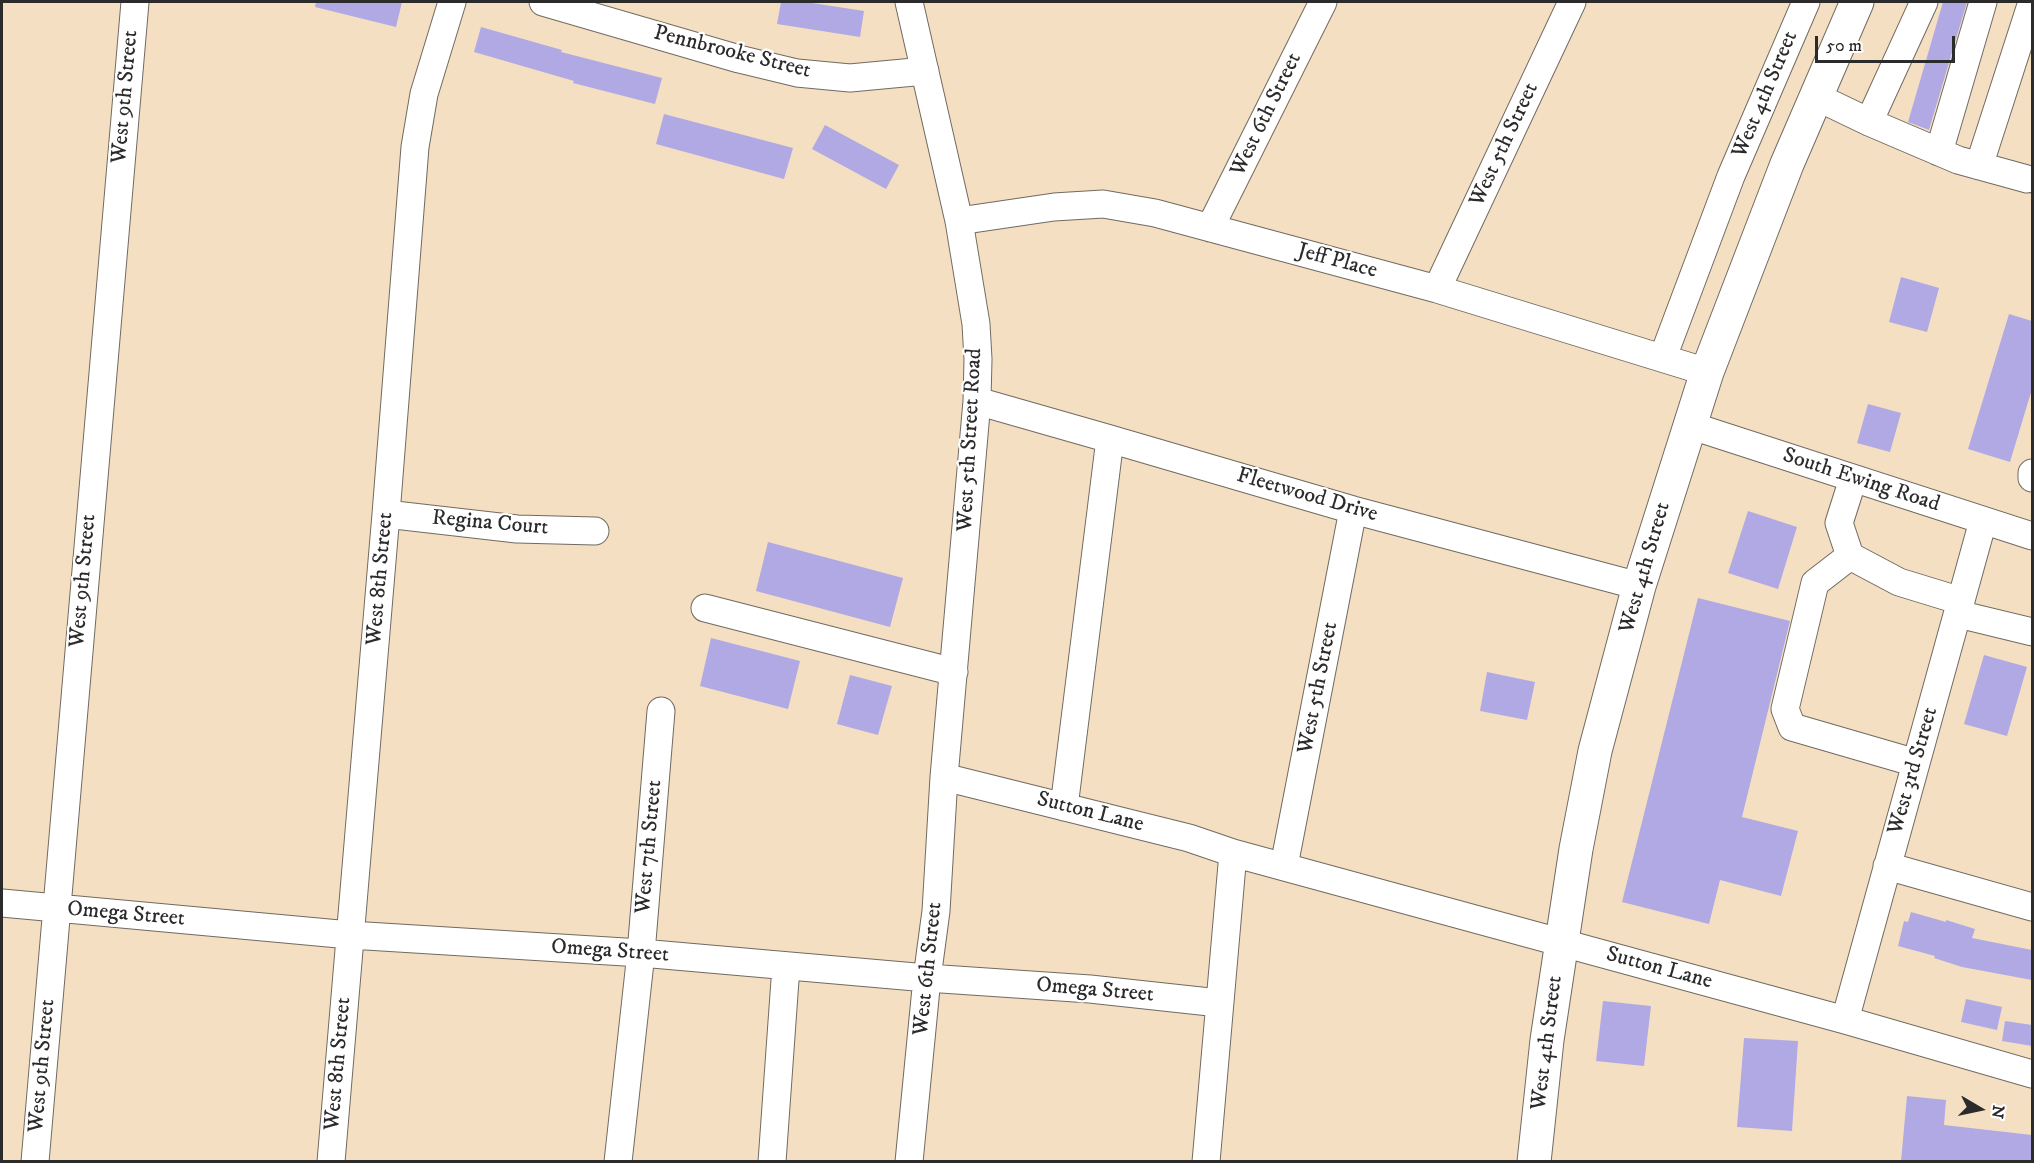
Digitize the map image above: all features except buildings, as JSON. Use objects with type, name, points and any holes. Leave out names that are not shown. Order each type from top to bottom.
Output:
[{"type":"main road","name":"West 4th Street","points":[[1534,1161],[1560,942],[1595,751],[1639,586],[1707,372],[1787,164],[1857,2]]},
{"type":"street","name":"West 9th Street","points":[[36,1161],[135,2]]},
{"type":"street","name":"West 8th Street","points":[[331,1161],[415,147],[424,94],[452,2]]},
{"type":"street","name":"Pennbrooke Street","points":[[543,2],[797,74],[850,78],[925,71]]},
{"type":"street","name":"West 5th Street Road","points":[[909,2],[959,221],[976,324],[978,359],[944,777]]},
{"type":"street","name":"West 6th Street","points":[[1210,228],[1323,2]]},
{"type":"street","name":"West 5th Street","points":[[1437,289],[1572,2]]},
{"type":"street","name":"West 4th Street","points":[[1663,357],[1731,176],[1806,2]]},
{"type":"street","points":[[1869,122],[1924,2]]},
{"type":"street","points":[[1939,152],[1983,2]]},
{"type":"street","points":[[1979,166],[2029,3]]},
{"type":"street","points":[[1816,97],[1958,160],[1979,166],[2031,173]]},
{"type":"street","name":"Jeff Place","points":[[959,221],[1054,207],[1103,204],[1155,213],[1437,289],[1707,372]]},
{"type":"street","name":"Fleetwood Drive","points":[[976,401],[1353,510],[1639,586]]},
{"type":"street","name":"South Ewing Road","points":[[1689,425],[2032,537]]},
{"type":"street","points":[[1064,807],[1110,438]]},
{"type":"street","points":[[2032,473],[2032,478]]},
{"type":"street","points":[[1853,479],[1839,523],[1850,556],[1899,582],[1959,608],[2032,632]]},
{"type":"street","name":"West 5th Street","points":[[1284,866],[1353,510]]},
{"type":"street","name":"Regina Court","points":[[386,514],[518,529],[595,531]]},
{"type":"street","name":"West 3rd Street","points":[[1845,1020],[1983,521]]},
{"type":"street","points":[[1850,556],[1815,583],[1785,709],[1792,727],[1916,763]]},
{"type":"street","points":[[705,608],[954,672]]},
{"type":"street","name":"West 7th Street","points":[[618,1161],[641,953],[661,711]]},
{"type":"street","name":"West 6th Street","points":[[909,1161],[936,911],[944,777]]},
{"type":"street","name":"Sutton Lane","points":[[944,777],[1189,837],[1233,853],[1845,1020],[2032,1074]]},
{"type":"street","points":[[1206,1161],[1233,853]]},
{"type":"street","points":[[1887,867],[2032,907]]},
{"type":"street","name":"Omega Street","points":[[2,903],[350,935],[641,953],[927,978],[1090,989],[1219,1003]]},
{"type":"street","points":[[772,1161],[786,966]]}]
